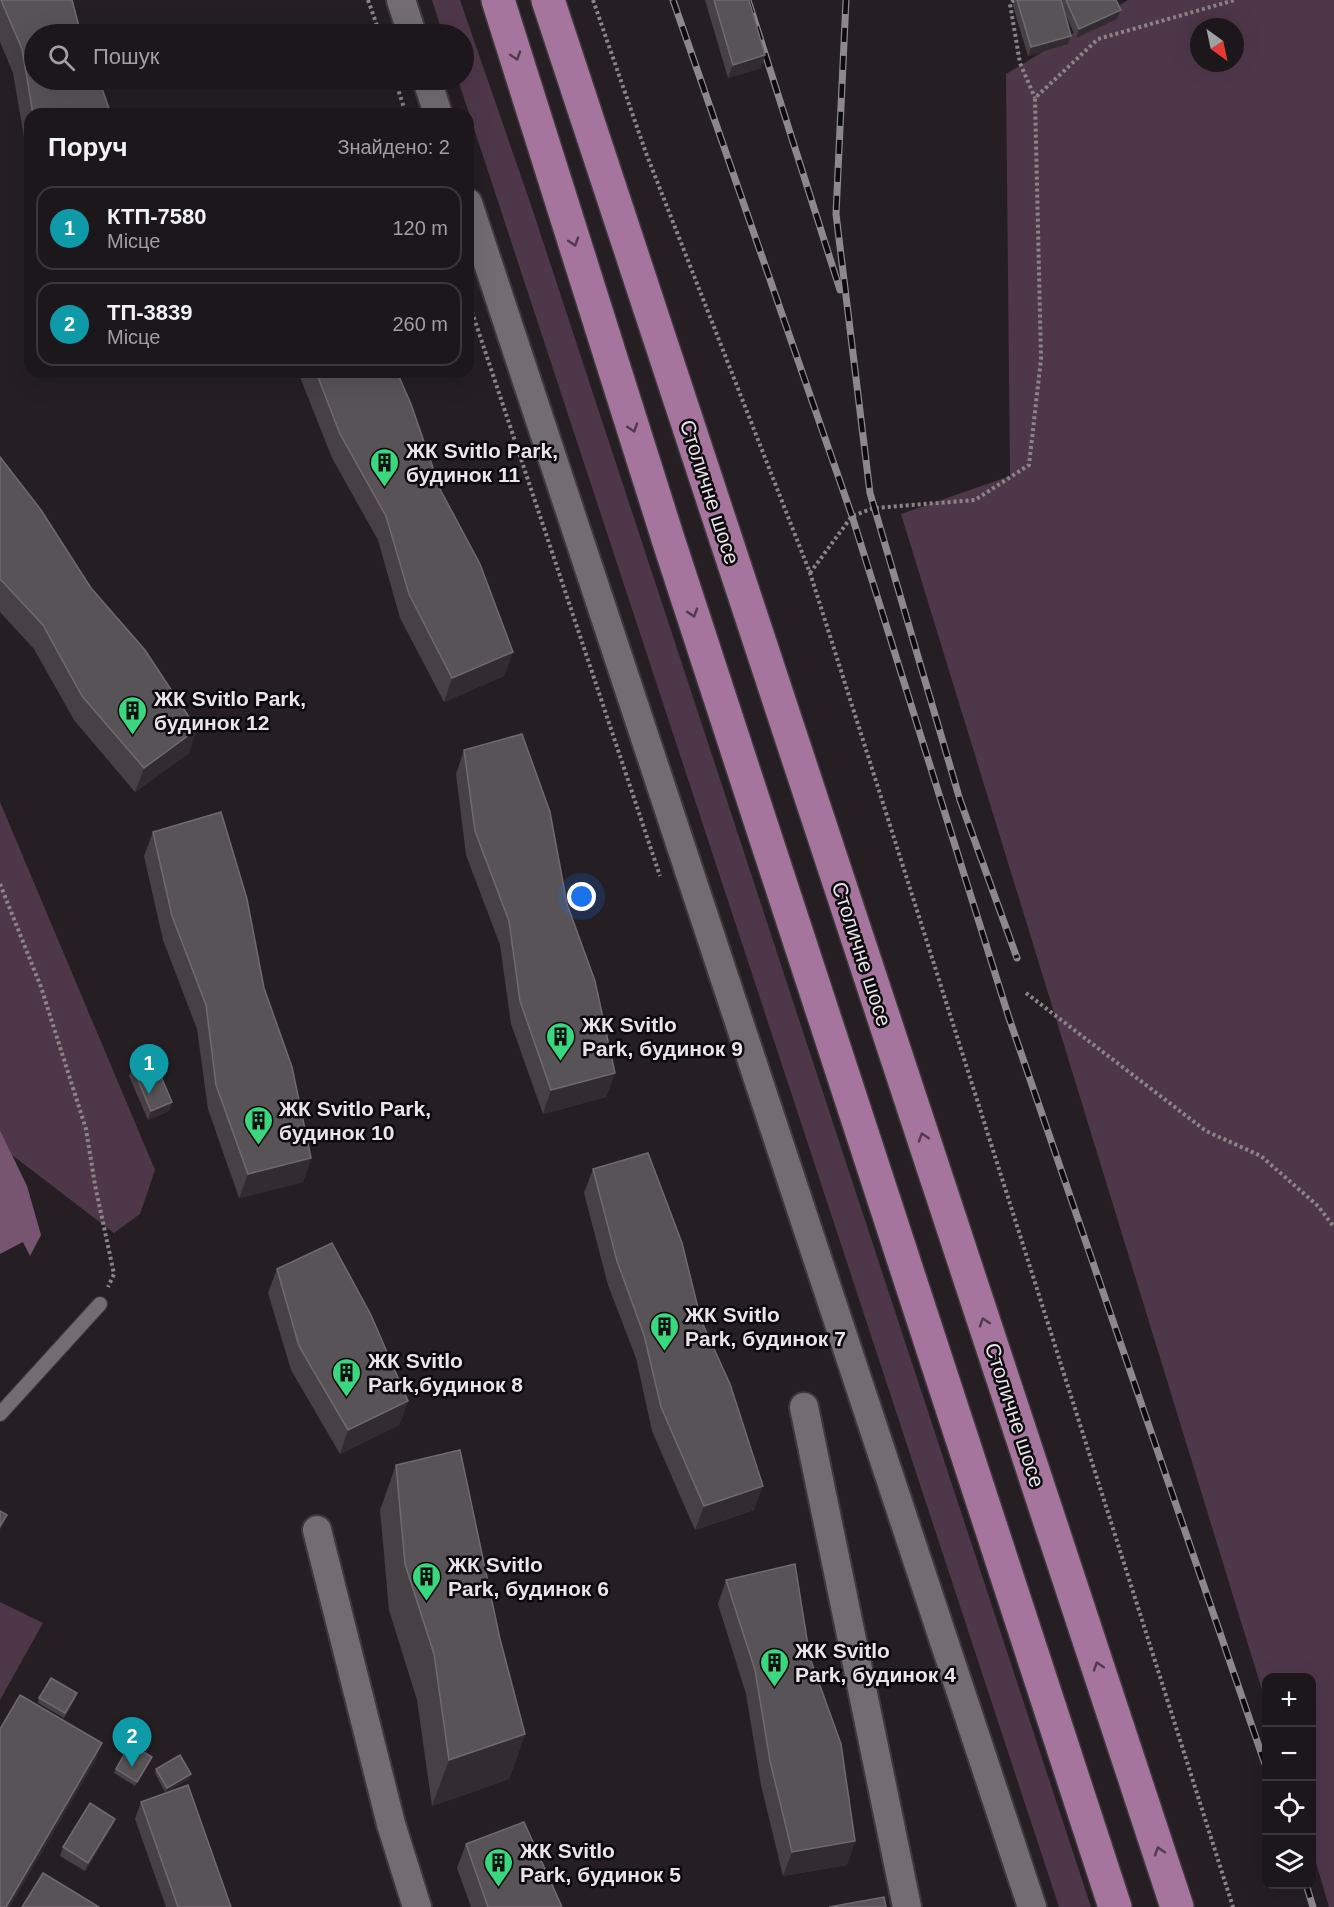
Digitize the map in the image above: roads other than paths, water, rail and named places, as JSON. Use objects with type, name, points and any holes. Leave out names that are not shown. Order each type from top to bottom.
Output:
[{"type":"highway","points":[[498,0],[669,542],[1115,1907]]},
{"type":"highway","name":"Столичне шосе","points":[[548,0],[1178,1907]]},
{"type":"street","points":[[401,0],[409,24]]},
{"type":"street","points":[[430,90],[436,108]]},
{"type":"street","points":[[474,221],[1032,1907]]},
{"type":"street","points":[[804,1407],[907,1907]]},
{"type":"street","points":[[317,1530],[391,1824],[417,1907]]},
{"type":"lane","points":[[0,1414],[100,1304]]},
{"type":"railway","points":[[673,0],[852,516],[1009,1018],[1262,1755]]},
{"type":"railway","points":[[748,0],[840,290]]},
{"type":"railway","points":[[846,0],[836,214],[870,493],[960,800],[1017,958]]},
{"type":"railway","points":[[1308,1889],[1313,1907]]},
{"type":"place","name":"ЖК Svitlo Park, будинок 11","points":[[385,488]]},
{"type":"place","name":"ЖК Svitlo Park, будинок 12","points":[[133,736]]},
{"type":"place","name":"ЖК Svitlo Park, будинок 9","points":[[561,1062]]},
{"type":"place","name":"КТП-7580","points":[[149,1094]]},
{"type":"place","name":"ЖК Svitlo Park, будинок 10","points":[[258,1146]]},
{"type":"place","name":"ЖК Svitlo Park, будинок 7","points":[[664,1352]]},
{"type":"place","name":"ЖК Svitlo Park,будинок 8","points":[[347,1398]]},
{"type":"place","name":"ЖК Svitlo Park, будинок 6","points":[[427,1602]]},
{"type":"place","name":"ЖК Svitlo Park, будинок 4","points":[[774,1688]]},
{"type":"place","name":"ТП-3839","points":[[132,1767]]},
{"type":"place","name":"ЖК Svitlo Park, будинок 5","points":[[499,1888]]}]
